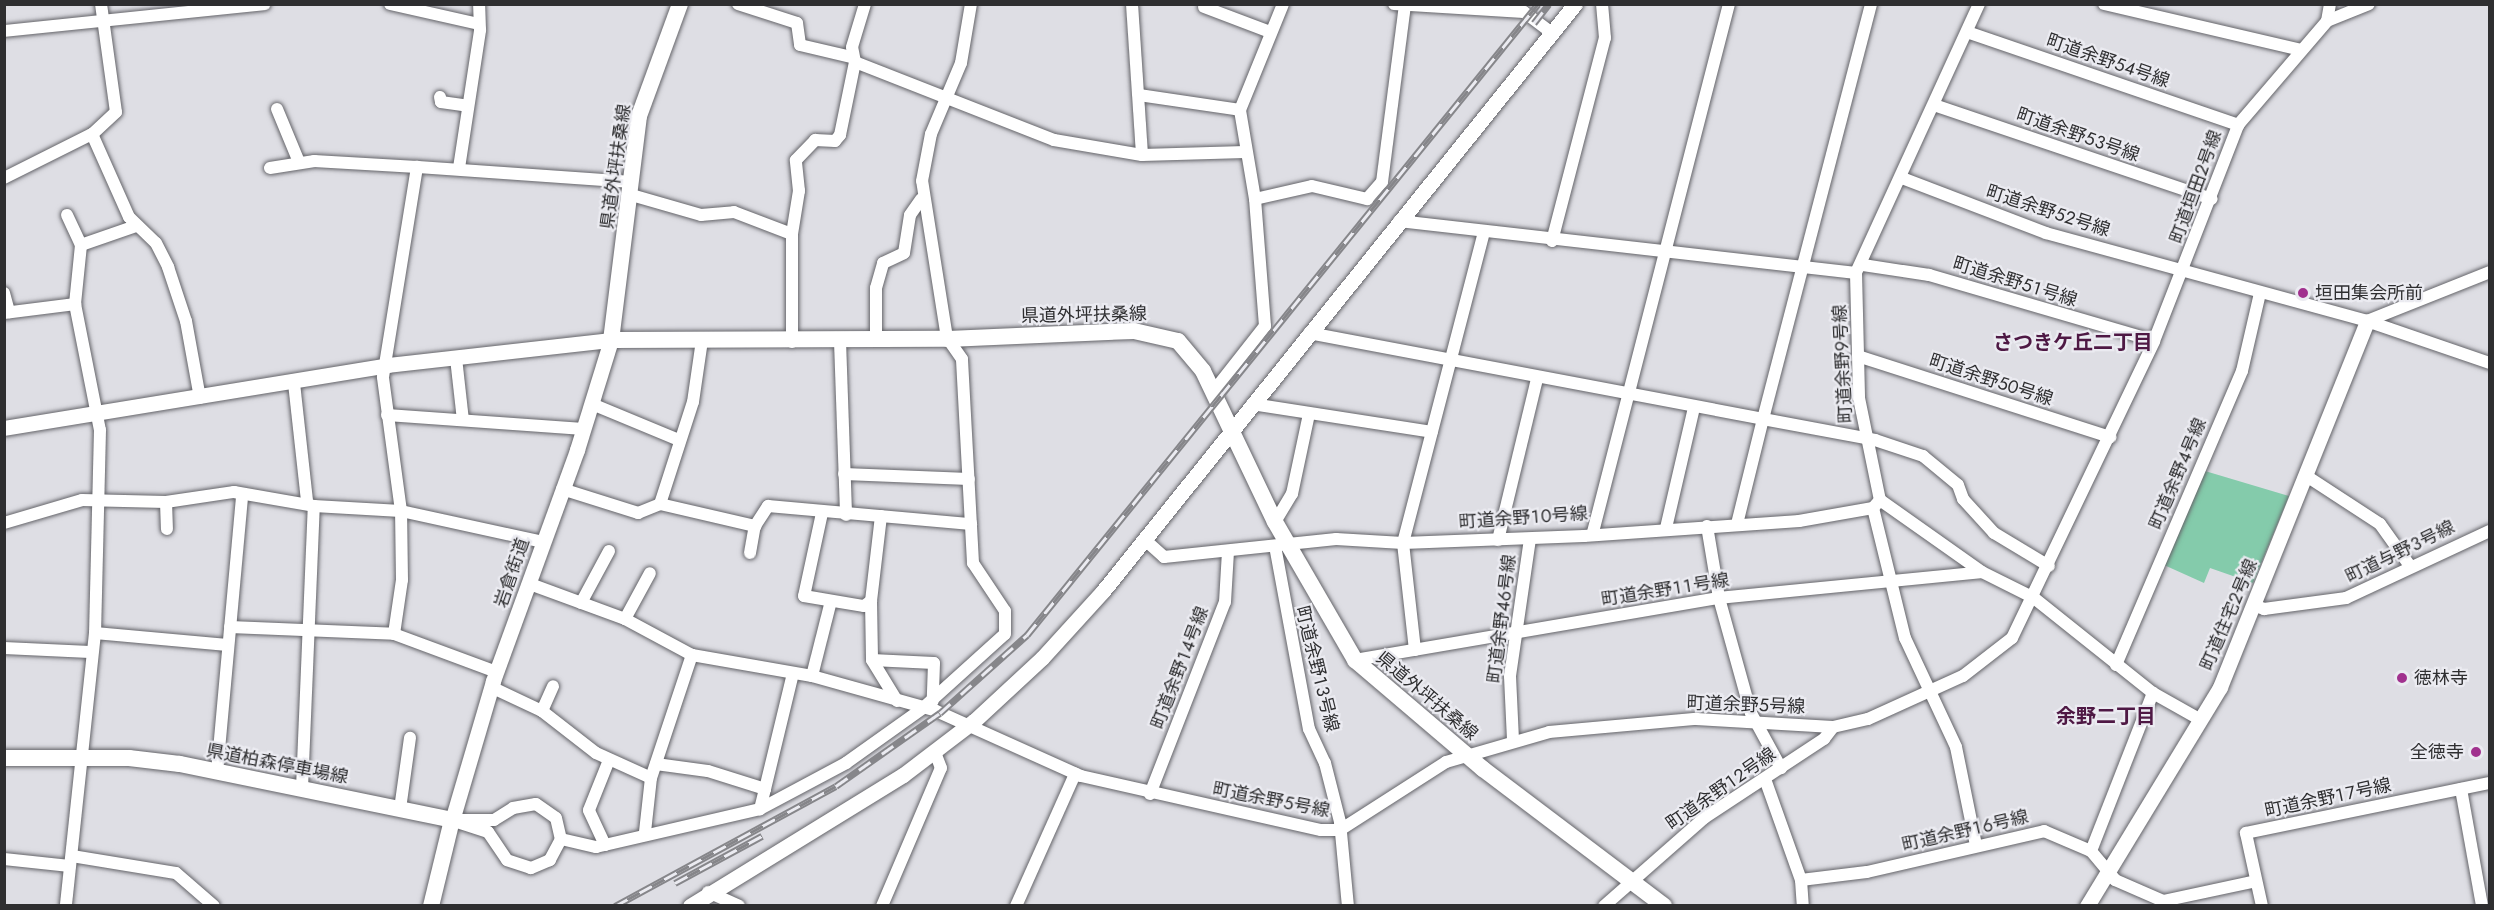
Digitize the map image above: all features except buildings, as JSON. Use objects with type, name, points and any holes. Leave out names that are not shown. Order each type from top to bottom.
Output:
[{"type":"main road","name":"県道外坪扶桑線","points":[[680,4],[639,116],[610,340],[792,342],[1156,333],[1188,349],[1213,392],[1275,522],[1282,546],[1355,660],[1466,754],[1664,906]]},
{"type":"main road","name":"県道柏森停車場線","points":[[4,758],[129,758],[302,788],[452,820]]},
{"type":"main road","points":[[431,906],[452,820]]},
{"type":"street","points":[[4,178],[92,134],[116,112],[100,20],[101,4]]},
{"type":"street","points":[[4,31],[265,4]]},
{"type":"street","points":[[390,4],[479,24]]},
{"type":"street","points":[[459,168],[479,24],[478,4]]},
{"type":"street","points":[[725,4],[737,4],[797,23],[800,45],[853,59],[1054,140],[1142,155],[1245,152]]},
{"type":"street","points":[[792,342],[792,234],[799,191],[796,160],[815,140],[835,141],[840,135],[865,4]]},
{"type":"street","points":[[561,839],[605,845],[645,832],[760,809],[846,763],[928,704],[1007,629],[1002,604],[973,563],[962,359],[948,339],[921,199],[925,160],[944,96],[961,63],[971,4]]},
{"type":"street","points":[[1132,4],[1142,155]]},
{"type":"street","points":[[1213,392],[1265,326],[1255,199],[1245,152],[1240,110],[1283,4]]},
{"type":"street","points":[[690,906],[708,892],[935,752],[967,727],[1050,651],[1144,539],[1575,4]]},
{"type":"street","points":[[1552,241],[1605,38],[1602,4]]},
{"type":"street","points":[[1593,532],[1729,4]]},
{"type":"street","points":[[1737,524],[1871,4]]},
{"type":"street","name":"町道余野９号線","points":[[1976,844],[1956,747],[1905,638],[1891,581],[1864,439],[1859,398],[1860,269],[1979,4]]},
{"type":"street","points":[[2104,4],[2301,50]]},
{"type":"street","points":[[2327,21],[2330,4]]},
{"type":"street","points":[[2327,21],[2369,4]]},
{"type":"street","points":[[1255,199],[1312,186],[1367,199],[1382,182],[1401,6],[1519,8],[1552,33]]},
{"type":"street","points":[[1204,7],[1270,32]]},
{"type":"street","name":"町道垣田２号線","points":[[2184,271],[2238,125],[2327,21]]},
{"type":"street","name":"町道余野５４号線","points":[[1966,32],[2238,125]]},
{"type":"street","points":[[1139,95],[1240,110]]},
{"type":"street","points":[[440,97],[441,102],[468,106]]},
{"type":"street","name":"町道余野５３号線","points":[[1934,105],[2211,199]]},
{"type":"street","points":[[277,109],[299,162]]},
{"type":"street","points":[[92,134],[136,226],[156,243],[173,281],[200,398]]},
{"type":"street","points":[[270,168],[299,162],[459,168],[629,188],[701,215],[734,212],[792,234]]},
{"type":"street","points":[[394,634],[402,580],[401,511],[387,415],[387,365],[417,167]]},
{"type":"street","name":"町道余野５２号線","points":[[1902,178],[2046,233],[2367,321],[2490,363]]},
{"type":"street","points":[[876,339],[876,288],[883,263],[904,253],[910,215],[921,199]]},
{"type":"street","points":[[66,906],[82,758],[90,652],[95,633],[96,503],[95,414],[75,304],[81,245],[67,215]]},
{"type":"street","name":"町道余野５１号線","points":[[1399,221],[1801,270],[1860,269],[1929,275],[2154,341]]},
{"type":"street","points":[[81,245],[136,226]]},
{"type":"street","points":[[1415,650],[1403,543],[1484,233]]},
{"type":"street","name":"町道余野５号線","points":[[530,584],[625,619],[692,655],[812,676],[897,701],[928,704],[967,727],[1078,775],[1150,794],[1340,830],[1466,754],[1513,740],[1696,719],[1833,727],[1868,719],[1932,692],[1992,657],[2012,638],[2034,598],[2110,437],[2184,271]]},
{"type":"street","points":[[2367,321],[2490,272]]},
{"type":"street","points":[[4,293],[7,312],[75,304]]},
{"type":"street","name":"町道余野４号線","points":[[2116,664],[2242,370],[2260,293]]},
{"type":"street","name":"町道住宅２号線","points":[[2087,906],[2110,872],[2201,720],[2254,605],[2308,477],[2367,321]]},
{"type":"street","points":[[1309,333],[1538,379],[1864,439],[1923,456],[1958,485],[1963,499],[1994,533],[2049,566]]},
{"type":"street","points":[[4,428],[294,383],[387,365],[610,340]]},
{"type":"street","name":"岩倉街道","points":[[452,820],[491,687],[584,429],[610,340]]},
{"type":"street","points":[[660,504],[693,402],[702,340]]},
{"type":"street","points":[[840,340],[846,515]]},
{"type":"street","name":"町道余野５０号線","points":[[1861,357],[2110,437]]},
{"type":"street","points":[[456,358],[463,420]]},
{"type":"street","points":[[1498,540],[1538,379]]},
{"type":"street","points":[[294,383],[310,504],[302,788]]},
{"type":"street","points":[[592,404],[679,440]]},
{"type":"street","points":[[1252,404],[1432,432]]},
{"type":"street","points":[[1666,528],[1694,408]]},
{"type":"street","points":[[1275,522],[1292,494],[1309,414]]},
{"type":"street","points":[[387,415],[584,429]]},
{"type":"street","points":[[844,474],[969,479]]},
{"type":"street","points":[[2308,477],[2380,524],[2410,566]]},
{"type":"street","points":[[562,489],[638,513],[660,504],[755,526]]},
{"type":"street","points":[[4,523],[82,500],[96,503],[165,502],[234,492],[242,497],[401,511],[543,543]]},
{"type":"street","points":[[217,772],[242,497]]},
{"type":"street","points":[[165,502],[167,529]]},
{"type":"street","points":[[1877,504],[1982,572],[2034,598],[2153,693],[2201,720]]},
{"type":"street","name":"町道余野１０号線","points":[[1144,539],[1164,557],[1336,539],[1403,543],[1530,539],[1593,532],[1737,524],[1877,504]]},
{"type":"street","points":[[750,553],[755,526],[768,506],[822,513],[971,524]]},
{"type":"street","points":[[822,513],[804,596],[864,606],[871,601]]},
{"type":"street","points":[[881,516],[871,601],[872,660],[897,701]]},
{"type":"street","points":[[1707,525],[1719,598],[1757,721],[1781,768]]},
{"type":"street","name":"町道与野３号線","points":[[2254,605],[2264,609],[2346,598],[2410,566],[2490,531]]},
{"type":"street","name":"町道余野４６号線","points":[[1513,740],[1515,633],[1530,539]]},
{"type":"street","name":"町道余野１３号線","points":[[1282,546],[1309,729],[1325,763],[1340,830],[1348,906]]},
{"type":"street","points":[[581,603],[609,551]]},
{"type":"street","name":"町道余野１４号線","points":[[1150,794],[1225,602],[1228,552]]},
{"type":"street","name":"町道余野１１号線","points":[[1355,660],[1719,598],[1982,572]]},
{"type":"street","points":[[625,619],[650,573]]},
{"type":"street","points":[[812,676],[831,601]]},
{"type":"street","points":[[230,627],[394,634],[496,672]]},
{"type":"street","points":[[95,633],[227,645]]},
{"type":"street","points":[[4,648],[90,652]]},
{"type":"street","points":[[645,832],[651,778],[692,655]]},
{"type":"street","points":[[872,660],[933,663],[928,704]]},
{"type":"street","points":[[760,809],[794,673]]},
{"type":"street","points":[[542,711],[553,686]]},
{"type":"street","points":[[491,687],[542,711],[609,760],[651,778]]},
{"type":"street","points":[[2091,851],[2153,693]]},
{"type":"street","name":"町道余野１２号線","points":[[1604,906],[1704,818],[1765,780],[1833,727]]},
{"type":"street","points":[[400,809],[411,738]]},
{"type":"street","points":[[882,906],[941,768],[935,752]]},
{"type":"street","points":[[605,845],[589,810],[609,760]]},
{"type":"street","points":[[656,764],[708,771],[765,789]]},
{"type":"street","points":[[1016,906],[1078,775]]},
{"type":"street","points":[[1765,780],[1801,880],[1803,906]]},
{"type":"street","name":"町道余野１７号線","points":[[2262,906],[2246,833],[2490,783]]},
{"type":"street","points":[[2461,789],[2482,906]]},
{"type":"street","points":[[536,804],[556,818],[561,839],[546,862],[522,867],[502,855],[488,832],[452,820],[494,820],[513,808],[536,804]]},
{"type":"street","name":"町道余野１６号線","points":[[1801,880],[1867,872],[1976,844],[2044,831],[2091,851],[2110,872],[2139,893],[2167,901],[2256,882]]},
{"type":"street","points":[[4,859],[71,861],[176,873],[214,906]]},
{"type":"street","points":[[708,892],[739,906]]},
{"type":"green space","points":[[2205,471],[2289,496],[2253,583],[2210,568],[2204,583],[2164,565]]},
{"type":"railway","points":[[615,906],[836,786],[940,713],[1027,635],[1538,4]]},
{"type":"railway","points":[[1534,23],[1549,4]]},
{"type":"railway","points":[[675,883],[762,836]]},
{"type":"place","name":"垣田集会所前","points":[[2303,293]]},
{"type":"place","name":"徳林寺","points":[[2402,678]]},
{"type":"place","name":"全徳寺","points":[[2476,752]]},
{"type":"district","name":"さつきケ丘二丁目","points":[[2073,342]]},
{"type":"district","name":"余野二丁目","points":[[2106,716]]}]
